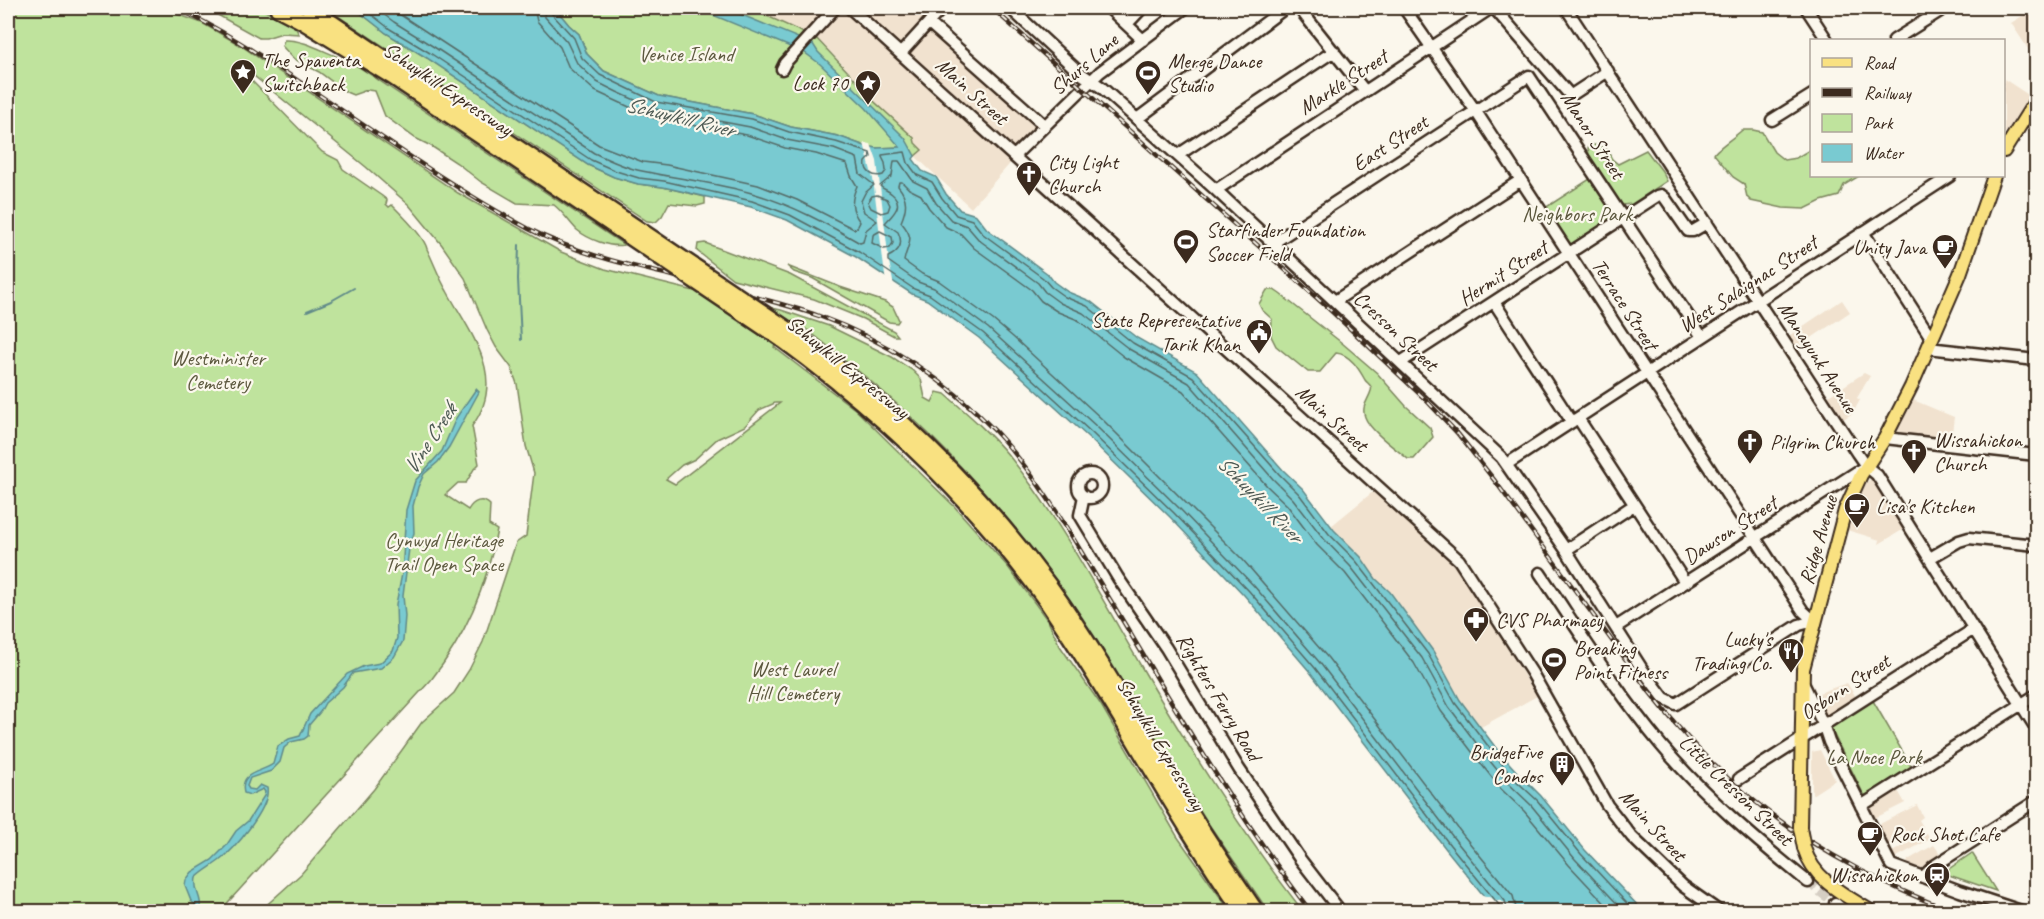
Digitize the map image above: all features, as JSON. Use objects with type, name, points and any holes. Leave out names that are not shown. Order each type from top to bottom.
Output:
[{"type":"highway","name":"Schuylkill Expressway","points":[[278,8],[306,12],[868,391],[921,439],[983,504],[1020,548],[1076,624],[1206,838],[1256,912]]},
{"type":"highway","name":"Schuylkill Expressway","points":[[785,334],[901,435],[955,489],[1016,561],[1071,637],[1193,838],[1243,912]]},
{"type":"main road","points":[[2005,148],[2037,100]]},
{"type":"main road","name":"Ridge Avenue","points":[[1872,912],[1823,880],[1813,868],[1804,848],[1800,828],[1802,683],[1805,659],[1845,510],[1866,466],[1885,438],[1906,399],[1960,274],[1994,177]]},
{"type":"street","points":[[782,69],[834,8]]},
{"type":"street","name":"Main Street","points":[[850,8],[1459,560],[1532,674],[1607,805],[1632,837],[1683,886],[1720,912]]},
{"type":"street","points":[[901,53],[942,8]]},
{"type":"street","name":"Cresson Street","points":[[1010,8],[1178,155],[1508,464],[1642,669],[1667,701],[1676,704],[1799,625],[1814,621]]},
{"type":"street","points":[[1109,8],[1143,40]]},
{"type":"street","points":[[1127,24],[1142,8]]},
{"type":"street","name":"Shurs Lane","points":[[1014,156],[1091,80],[1185,8]]},
{"type":"street","points":[[1137,119],[1285,8]]},
{"type":"street","points":[[1299,8],[1365,91]]},
{"type":"street","name":"Terrace Street","points":[[1404,8],[1433,46],[1803,610],[1814,621]]},
{"type":"street","points":[[1493,8],[1570,95],[1608,71]]},
{"type":"street","name":"Markle Street","points":[[1216,190],[1493,8]]},
{"type":"street","name":"Manayunk Avenue","points":[[1566,8],[1866,466],[1877,475],[2037,728]]},
{"type":"street","points":[[1806,8],[1826,39]]},
{"type":"street","points":[[1896,39],[1945,8]]},
{"type":"street","points":[[929,23],[1045,126]]},
{"type":"street","points":[[1178,155],[1334,51]]},
{"type":"street","name":"East Street","points":[[1273,243],[1529,76]]},
{"type":"street","name":"Manor Street","points":[[1529,76],[1702,337]]},
{"type":"street","points":[[1772,120],[1810,96]]},
{"type":"street","name":"West Salaignac Street","points":[[1508,464],[1948,177]]},
{"type":"street","points":[[1335,301],[1521,180]]},
{"type":"street","name":"Hermit Street","points":[[1401,362],[1661,195],[1688,231],[1693,231],[1707,223]]},
{"type":"street","points":[[1863,232],[1930,343],[2037,360]]},
{"type":"street","points":[[1494,302],[1685,582]]},
{"type":"street","points":[[1885,438],[2037,455]]},
{"type":"street","name":"Dawson Street","points":[[1616,627],[1866,466]]},
{"type":"street","name":"Righters Ferry Road","points":[[1084,496],[1080,515],[1100,550],[1154,627],[1222,741],[1300,860],[1341,912]]},
{"type":"street","points":[[1566,550],[1634,505]]},
{"type":"street","points":[[1930,558],[1959,541],[1969,538],[2037,545]]},
{"type":"street","name":"Little Cresson Street","points":[[1540,573],[1611,679],[1661,745],[1717,805],[1808,882]]},
{"type":"street","name":"Osborn Street","points":[[1738,779],[1974,628]]},
{"type":"street","points":[[1802,683],[1891,865],[2024,912]]},
{"type":"street","points":[[1861,806],[2037,695]]},
{"type":"street","points":[[1923,877],[1934,866],[2037,801]]},
{"type":"street","points":[[1835,903],[1845,912]]},
{"type":"shaded area","points":[[750,8],[941,8],[928,22],[1042,127],[971,208],[915,156],[922,150],[817,39]]},
{"type":"shaded area","points":[[2036,8],[2036,61],[2011,23]]},
{"type":"shaded area","points":[[2005,80],[2030,96],[2005,132]]},
{"type":"shaded area","points":[[1842,300],[1850,312],[1795,349],[1787,337]]},
{"type":"shaded area","points":[[1864,373],[1870,376],[1857,398],[1860,400],[1853,413],[1842,420],[1827,397]]},
{"type":"shaded area","points":[[1913,400],[1954,417],[1951,441],[1898,434],[1897,429]]},
{"type":"shaded area","points":[[1871,479],[1875,481],[1904,529],[1879,544],[1880,540],[1847,530],[1855,504]]},
{"type":"shaded area","points":[[1374,491],[1456,566],[1537,696],[1481,727],[1460,700],[1433,651],[1390,592],[1331,526]]},
{"type":"shaded area","points":[[1847,683],[1856,697],[1828,715],[1823,715],[1813,695]]},
{"type":"shaded area","points":[[1820,750],[1835,780],[1812,795],[1812,752]]},
{"type":"shaded area","points":[[1897,789],[1905,803],[1875,818],[1871,806]]},
{"type":"shaded area","points":[[1917,805],[1923,817],[1919,820],[1923,827],[1889,846],[1878,825]]},
{"type":"shaded area","points":[[1927,833],[1930,839],[1895,858],[1892,852]]},
{"type":"shaded area","points":[[1934,845],[1941,855],[1921,868],[1907,864],[1908,860]]},
{"type":"green space","points":[[8,8],[160,8],[202,23],[240,45],[458,193],[561,252],[605,269],[781,310],[829,326],[892,357],[912,370],[921,379],[925,398],[932,402],[937,392],[945,394],[1003,449],[1029,482],[1081,562],[1201,765],[1260,854],[1303,911],[1268,911],[1208,823],[1072,603],[996,505],[940,444],[879,388],[806,329],[792,321],[774,347],[856,410],[954,506],[1008,567],[1048,621],[1060,646],[1101,705],[1177,836],[1230,911],[260,911],[301,874],[374,789],[422,722],[454,693],[469,670],[483,642],[516,543],[526,536],[534,473],[526,446],[517,384],[511,367],[487,330],[465,278],[442,245],[409,205],[249,72],[246,75],[322,152],[338,160],[343,169],[387,200],[386,204],[389,207],[392,205],[412,226],[422,238],[441,281],[475,340],[486,374],[487,391],[482,408],[472,426],[479,464],[466,483],[458,483],[445,495],[468,510],[478,501],[484,501],[490,505],[489,525],[497,530],[493,550],[481,590],[465,628],[431,680],[220,911],[8,911]],"holes":[[[780,403],[675,484],[666,479],[682,465],[695,459],[717,439],[745,426],[759,410]]]},
{"type":"green space","points":[[205,8],[260,8],[295,27],[299,34],[282,33],[259,38]]},
{"type":"green space","points":[[326,8],[354,8],[386,33],[588,165],[614,177],[638,184],[663,187],[705,197],[705,204],[697,206],[669,203],[656,222],[647,221]]},
{"type":"green space","name":"Venice Island","points":[[555,8],[750,8],[817,39],[866,91],[865,93],[914,138],[915,143],[922,150],[915,156],[904,147],[865,146],[838,136],[791,127],[753,114],[659,96],[604,71],[587,54],[579,34]]},
{"type":"green space","points":[[284,40],[300,42],[350,61],[624,245],[606,244],[587,237],[577,230],[554,205],[517,203],[481,182],[457,163],[415,138],[385,116],[375,91],[367,90],[353,95],[346,92],[319,72],[294,59],[282,46]]},
{"type":"green space","points":[[1742,130],[1753,130],[1762,132],[1774,152],[1784,160],[1796,158],[1810,150],[1810,177],[1857,177],[1844,185],[1839,196],[1805,209],[1783,208],[1751,201],[1747,197],[1744,184],[1733,177],[1714,154]]},
{"type":"green space","points":[[1590,144],[1606,148],[1618,164],[1646,150],[1667,181],[1632,204],[1622,205],[1589,155]]},
{"type":"green space","name":"Neighbors Park","points":[[1593,177],[1616,216],[1569,244],[1545,208]]},
{"type":"green space","points":[[705,243],[790,275],[894,331],[898,336],[814,299],[733,279],[697,251],[698,244]]},
{"type":"green space","points":[[787,266],[885,302],[893,307],[899,320],[897,323],[889,322],[812,278],[794,272]]},
{"type":"green space","points":[[1267,290],[1274,290],[1280,294],[1342,343],[1377,373],[1406,406],[1430,428],[1433,437],[1414,459],[1408,459],[1384,440],[1368,422],[1364,410],[1371,388],[1350,359],[1336,353],[1320,372],[1308,372],[1276,346],[1271,336],[1272,319],[1259,304]]},
{"type":"green space","name":"La Noce Park","points":[[1872,699],[1912,768],[1866,796],[1830,727]]},
{"type":"green space","points":[[1972,853],[1996,891],[1943,873]]},
{"type":"water","name":"Schuylkill River","points":[[354,8],[555,8],[579,34],[587,54],[604,71],[659,96],[753,114],[791,127],[838,136],[865,146],[900,147],[866,108],[820,64],[805,53],[696,8],[725,8],[813,44],[818,52],[905,138],[915,156],[913,159],[922,171],[936,177],[946,194],[960,210],[976,215],[987,229],[1048,274],[1054,282],[1068,292],[1090,301],[1137,338],[1197,372],[1283,470],[1303,489],[1334,530],[1361,557],[1376,579],[1390,592],[1433,651],[1460,700],[1499,752],[1541,796],[1585,850],[1643,911],[1496,911],[1310,672],[1244,595],[1170,517],[1088,437],[979,338],[927,300],[912,294],[856,257],[787,220],[751,207],[663,187],[638,184],[614,177],[588,165],[386,33]]},
{"type":"water","points":[[476,389],[479,392],[449,447],[438,462],[424,474],[418,487],[413,506],[414,533],[409,549],[403,596],[405,616],[403,641],[394,657],[381,668],[353,673],[343,687],[325,703],[309,725],[308,736],[291,742],[284,748],[280,762],[271,771],[250,778],[247,786],[249,789],[255,790],[260,785],[267,788],[263,806],[258,817],[233,848],[196,878],[200,907],[199,911],[192,911],[196,910],[197,906],[191,901],[185,886],[186,880],[192,872],[212,860],[226,846],[236,831],[248,821],[264,796],[263,789],[250,795],[244,793],[245,780],[273,764],[278,746],[289,739],[300,736],[310,714],[347,674],[364,666],[380,663],[393,651],[397,638],[396,604],[402,574],[406,510],[415,481],[442,451],[456,418]]},
{"type":"pier","points":[[864,143],[871,144],[877,161],[894,286],[886,280],[885,276],[873,179]]},
{"type":"pier","points":[[1480,894],[1526,910],[1535,911],[1492,912]]},
{"type":"waterway","name":"Vine Creek","points":[[519,245],[521,340]]},
{"type":"waterway","points":[[307,311],[354,288]]},
{"type":"tunnel","points":[[1808,882],[1835,903]]},
{"type":"railway","points":[[176,8],[240,42],[441,177],[529,229],[599,257],[764,299],[819,316],[891,349],[957,395],[1013,451],[1044,493],[1208,762],[1258,838],[1311,912]]},
{"type":"railway","points":[[992,8],[1328,308],[1425,399],[1458,434],[1495,481],[1648,690],[1686,736],[1737,787],[1794,831],[1856,868],[1921,899],[1955,912]]},
{"type":"place","name":"The Spaventa Switchback","points":[[243,95]]},
{"type":"place","name":"Merge Dance Studio","points":[[1148,96]]},
{"type":"place","name":"Lock 70","points":[[868,106]]},
{"type":"place","name":"City Light Church","points":[[1029,197]]},
{"type":"place","name":"Starfinder Foundation Soccer Field","points":[[1186,265]]},
{"type":"place","name":"Unity Java","points":[[1945,270]]},
{"type":"place","name":"State Representative Tarik Khan","points":[[1259,355]]},
{"type":"place","name":"Pilgrim Church","points":[[1750,465]]},
{"type":"place","name":"Wissahickon Church","points":[[1914,475]]},
{"type":"place","name":"Lisa's Kitchen","points":[[1857,529]]},
{"type":"place","name":"CVS Pharmacy","points":[[1476,643]]},
{"type":"place","name":"Lucky's Trading Co.","points":[[1791,674]]},
{"type":"place","name":"Breaking Point Fitness","points":[[1554,683]]},
{"type":"place","name":"BridgeFive Condos","points":[[1562,787]]},
{"type":"place","name":"Rock Shot Cafe","points":[[1870,857]]},
{"type":"place","name":"Wissahickon","points":[[1937,898]]},
{"type":"park label","name":"Westminister Cemetery","points":[[218,370]]},
{"type":"park label","name":"Cynwyd Heritage Trail Open Space","points":[[444,552]]},
{"type":"park label","name":"West Laurel Hill Cemetery","points":[[793,681]]}]
